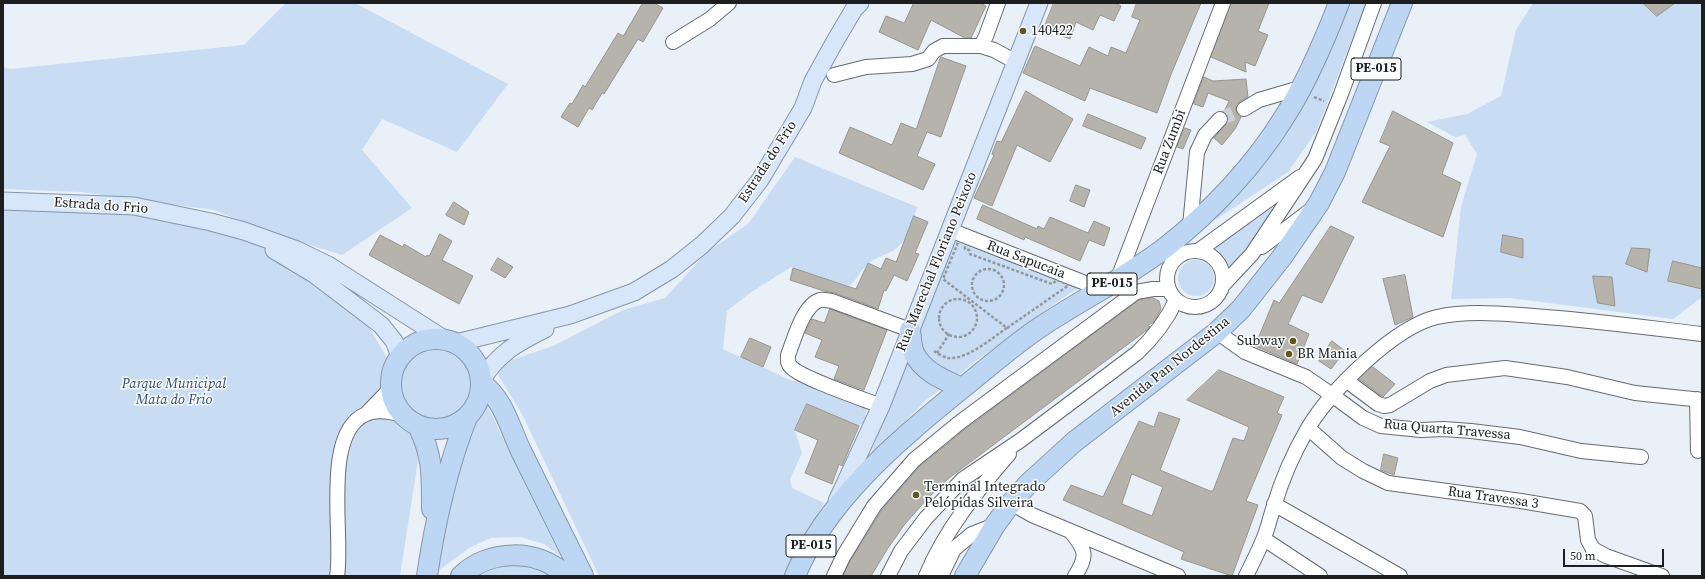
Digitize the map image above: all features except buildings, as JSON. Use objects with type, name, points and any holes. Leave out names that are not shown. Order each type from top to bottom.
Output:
[{"type":"highway","name":"PE-015","points":[[795,576],[801,561],[829,518],[859,481],[929,416],[962,388],[1037,330],[1110,285],[1168,246],[1230,189],[1250,165],[1286,116],[1339,3]]},
{"type":"highway","name":"Avenida Pan Nordestina","points":[[965,576],[995,525],[1011,503],[1051,461],[1217,332],[1246,303],[1282,257],[1319,203],[1350,136],[1402,3]]},
{"type":"highway","points":[[910,330],[914,352],[920,362],[930,372],[962,388]]},
{"type":"highway","points":[[427,576],[433,536],[455,450],[467,417],[478,402],[481,392],[481,382],[478,366],[470,354],[450,341],[424,340],[411,346],[400,356],[393,368],[391,388],[396,405],[424,438],[430,456],[433,536]]},
{"type":"highway","points":[[481,382],[494,394],[500,404],[521,451],[583,576]]},
{"type":"highway","points":[[410,420],[425,428],[440,429],[454,426],[467,417]]},
{"type":"highway","points":[[461,576],[466,571],[487,559],[508,555],[536,558],[547,563],[566,576]]},
{"type":"main road","name":"Estrada do Frio","points":[[3,201],[134,206],[211,222],[244,231],[297,250],[328,265],[450,341],[570,315],[634,292],[672,269],[702,245],[732,216],[760,180],[803,108],[813,81],[834,43],[854,9],[860,3]]},
{"type":"main road","name":"Rua Marechal Floriano Peixoto","points":[[829,518],[880,406],[1039,3]]},
{"type":"main road","name":"Estrada do Frio","points":[[244,231],[314,274],[361,308],[389,334],[394,341],[400,356]]},
{"type":"main road","name":"Estrada do Frio","points":[[481,382],[489,367],[510,348],[570,315]]},
{"type":"street","points":[[673,42],[710,19],[729,3]]},
{"type":"street","points":[[981,46],[998,3]]},
{"type":"street","name":"Rua Zumbi","points":[[1110,285],[1223,3]]},
{"type":"street","points":[[834,576],[843,557],[874,506],[914,460],[959,423],[1136,292],[1153,289],[1172,295],[1187,306],[1198,308],[1207,306],[1218,297],[1223,285],[1252,254],[1315,160],[1335,112],[1374,3]]},
{"type":"street","points":[[834,75],[866,67],[912,64],[928,59],[934,51],[943,46],[981,46],[994,50],[1016,62]]},
{"type":"street","points":[[1244,108],[1259,100],[1300,88]]},
{"type":"street","points":[[1190,226],[1197,152],[1205,135],[1220,119]]},
{"type":"street","points":[[1198,251],[1308,171]]},
{"type":"street","points":[[1252,254],[1319,203]]},
{"type":"street","name":"Rua Sapucaia","points":[[950,230],[1110,285]]},
{"type":"street","points":[[888,576],[901,550],[926,518],[963,479],[1021,440],[1137,353],[1154,338],[1164,324],[1172,295],[1166,279],[1168,270],[1172,262],[1180,255],[1198,251],[1207,254],[1218,263],[1223,275],[1223,285]]},
{"type":"street","points":[[880,406],[804,376],[791,368],[788,362],[788,355],[806,312],[812,304],[821,299],[832,301],[910,330]]},
{"type":"street","points":[[1246,576],[1264,539],[1274,504],[1286,473],[1308,428],[1332,395],[1347,380],[1380,350],[1403,333],[1436,317],[1461,313],[1550,317],[1702,334]]},
{"type":"street","name":"Rua Quarta Travessa","points":[[1217,332],[1245,352],[1306,377],[1363,418],[1381,426],[1421,430],[1471,430],[1520,437],[1582,451],[1641,457]]},
{"type":"street","points":[[1347,380],[1378,404],[1384,406],[1390,405],[1430,381],[1446,375],[1505,368],[1567,377],[1635,393],[1700,400],[1698,451]]},
{"type":"street","points":[[336,576],[339,562],[336,483],[343,445],[350,428],[391,388]]},
{"type":"street","points":[[367,413],[393,412],[410,420]]},
{"type":"street","name":"Rua Travessa 3","points":[[1308,428],[1342,458],[1363,471],[1388,483],[1521,501],[1580,511],[1585,516],[1588,540],[1593,549],[1606,556],[1662,576]]},
{"type":"street","points":[[926,576],[942,546],[975,494],[1021,440]]},
{"type":"street","points":[[1011,503],[1032,514],[1178,576]]},
{"type":"street","points":[[1274,504],[1400,576]]},
{"type":"street","points":[[941,576],[954,549],[972,534],[995,525]]},
{"type":"street","points":[[1069,530],[1082,545],[1084,555],[1082,565],[1075,576]]},
{"type":"street","points":[[1264,539],[1320,576]]},
{"type":"path","points":[[929,348],[947,358],[961,356],[974,350],[1069,285],[1057,280],[1052,284],[970,254],[969,250],[965,249],[965,243],[959,240],[941,286]]},
{"type":"path","points":[[993,270],[996,264]]},
{"type":"path","points":[[985,269],[993,270],[999,274],[1002,279],[1003,289],[997,297],[983,300],[976,295],[972,289],[972,284],[976,274],[985,269]]},
{"type":"path","points":[[943,279],[971,302],[1007,328]]},
{"type":"path","points":[[971,302],[976,295]]},
{"type":"path","points":[[956,299],[971,302],[976,311],[977,317],[974,328],[964,336],[958,337],[949,334],[942,328],[940,322],[941,310],[944,304],[956,299]]},
{"type":"path","points":[[937,353],[949,334]]},
{"type":"green space","points":[[286,3],[355,3],[508,84],[457,152],[382,119],[362,150],[412,208],[342,255],[274,234],[214,210],[80,192],[3,189],[3,67],[10,69],[244,45]]},
{"type":"green space","points":[[1346,3],[1366,3],[1316,132],[1288,172],[1198,231],[1241,184]]},
{"type":"green space","points":[[1533,3],[1702,3],[1702,297],[1673,319],[1510,298],[1451,299],[1461,207],[1477,154],[1465,135],[1455,137],[1427,122],[1467,114],[1501,96],[1516,30]]},
{"type":"green space","points":[[795,157],[917,207],[911,225],[906,237],[899,246],[891,252],[869,263],[849,286],[791,267],[750,293],[727,311],[723,349],[792,381],[810,381],[867,406],[864,423],[859,426],[807,404],[795,430],[802,453],[790,479],[792,488],[824,503],[785,576],[599,576],[523,416],[498,375],[505,362],[553,346],[623,310],[665,298],[707,252],[748,224]]},
{"type":"green space","points":[[1291,189],[1227,275],[1224,266],[1219,259],[1205,248]]},
{"type":"green space","name":"Parque Municipal Mata do Frio","points":[[3,196],[61,199],[244,231],[363,317],[393,368],[391,382],[348,419],[338,441],[331,477],[333,515],[333,576],[3,576]]},
{"type":"green space","points":[[956,237],[1082,286],[1064,297],[976,361],[925,401],[869,459],[908,349]]},
{"type":"green space","points":[[1200,260],[1209,265],[1213,271],[1213,285],[1209,291],[1200,296],[1192,296],[1183,291],[1179,285],[1178,274],[1183,265],[1189,261]]},
{"type":"green space","points":[[429,350],[443,350],[456,356],[465,365],[469,371],[471,385],[469,399],[461,410],[450,418],[443,420],[429,420],[422,418],[411,410],[403,399],[401,392],[401,378],[403,371],[411,360],[422,352]]},
{"type":"green space","points":[[486,403],[560,556],[544,544],[520,537],[491,538],[469,548],[435,573],[443,518],[476,420]]},
{"type":"green space","points":[[369,415],[398,419],[410,427],[420,447],[400,576],[339,576],[341,481],[351,438]]},
{"type":"green space","points":[[490,563],[529,566],[554,576],[465,576]]},
{"type":"tunnel","points":[[1220,119],[1244,109]]},
{"type":"place","name":"140422","points":[[1023,31]]},
{"type":"place","name":"Subway","points":[[1293,341]]},
{"type":"place","name":"BR Mania","points":[[1289,354]]},
{"type":"place","name":"Terminal Integrado Pelópidas Silveira","points":[[916,495]]}]
